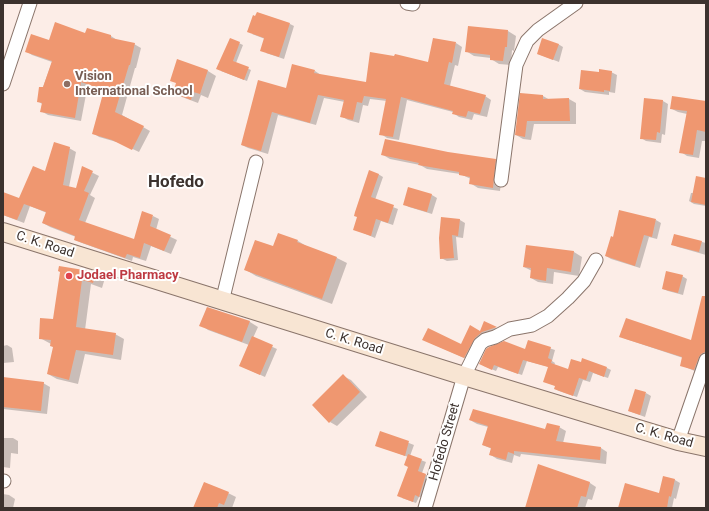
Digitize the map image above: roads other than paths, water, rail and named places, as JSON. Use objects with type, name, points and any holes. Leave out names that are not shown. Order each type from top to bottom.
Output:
[{"type":"street","points":[[3,84],[30,3]]},
{"type":"street","points":[[501,180],[516,65],[527,41],[532,35],[576,3]]},
{"type":"street","points":[[222,302],[256,162]]},
{"type":"street","name":"C. K. Road","points":[[3,232],[222,302],[678,441],[706,447]]},
{"type":"street","name":"Hofedo Street","points":[[425,508],[464,376],[480,344],[485,340],[495,337],[510,329],[532,325],[548,316],[584,281],[596,260]]},
{"type":"street","points":[[678,441],[706,360]]},
{"type":"place","name":"Vision International School","points":[[67,84]]},
{"type":"place","name":"Jodael Pharmacy","points":[[69,276]]},
{"type":"district","name":"Hofedo","points":[[176,183]]}]
